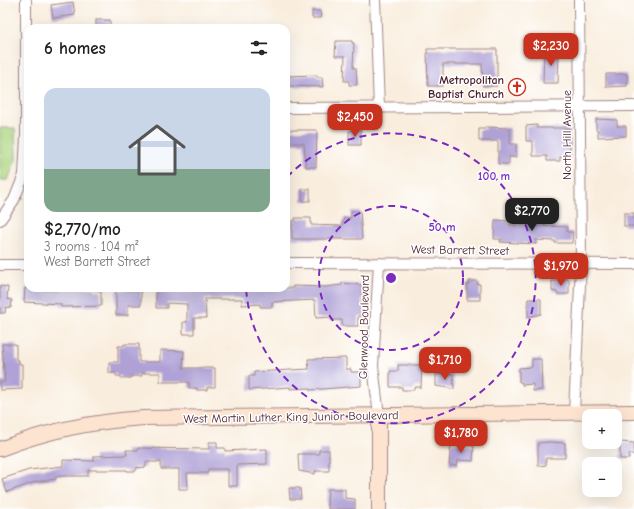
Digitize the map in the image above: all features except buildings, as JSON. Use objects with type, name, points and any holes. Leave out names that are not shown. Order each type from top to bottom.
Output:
[{"type":"main road","name":"West Martin Luther King Junior Boulevard","points":[[0,449],[28,438],[60,429],[109,421],[143,418],[634,412]]},
{"type":"main road","points":[[378,416],[379,509]]},
{"type":"street","points":[[26,0],[26,24]]},
{"type":"street","points":[[375,0],[379,108]]},
{"type":"street","name":"North Hill Avenue","points":[[574,413],[580,264],[580,0]]},
{"type":"street","points":[[290,108],[634,106]]},
{"type":"street","points":[[0,220],[17,194],[24,175]]},
{"type":"street","name":"West Barrett Street","points":[[290,263],[634,264]]},
{"type":"street","name":"Glenwood Boulevard","points":[[378,416],[374,366],[379,263]]},
{"type":"street","points":[[0,265],[24,265]]},
{"type":"green space","points":[[0,128],[15,128],[16,159],[8,180],[0,180]]},
{"type":"place","name":"Metropolitan Baptist Church","points":[[517,87]]}]
